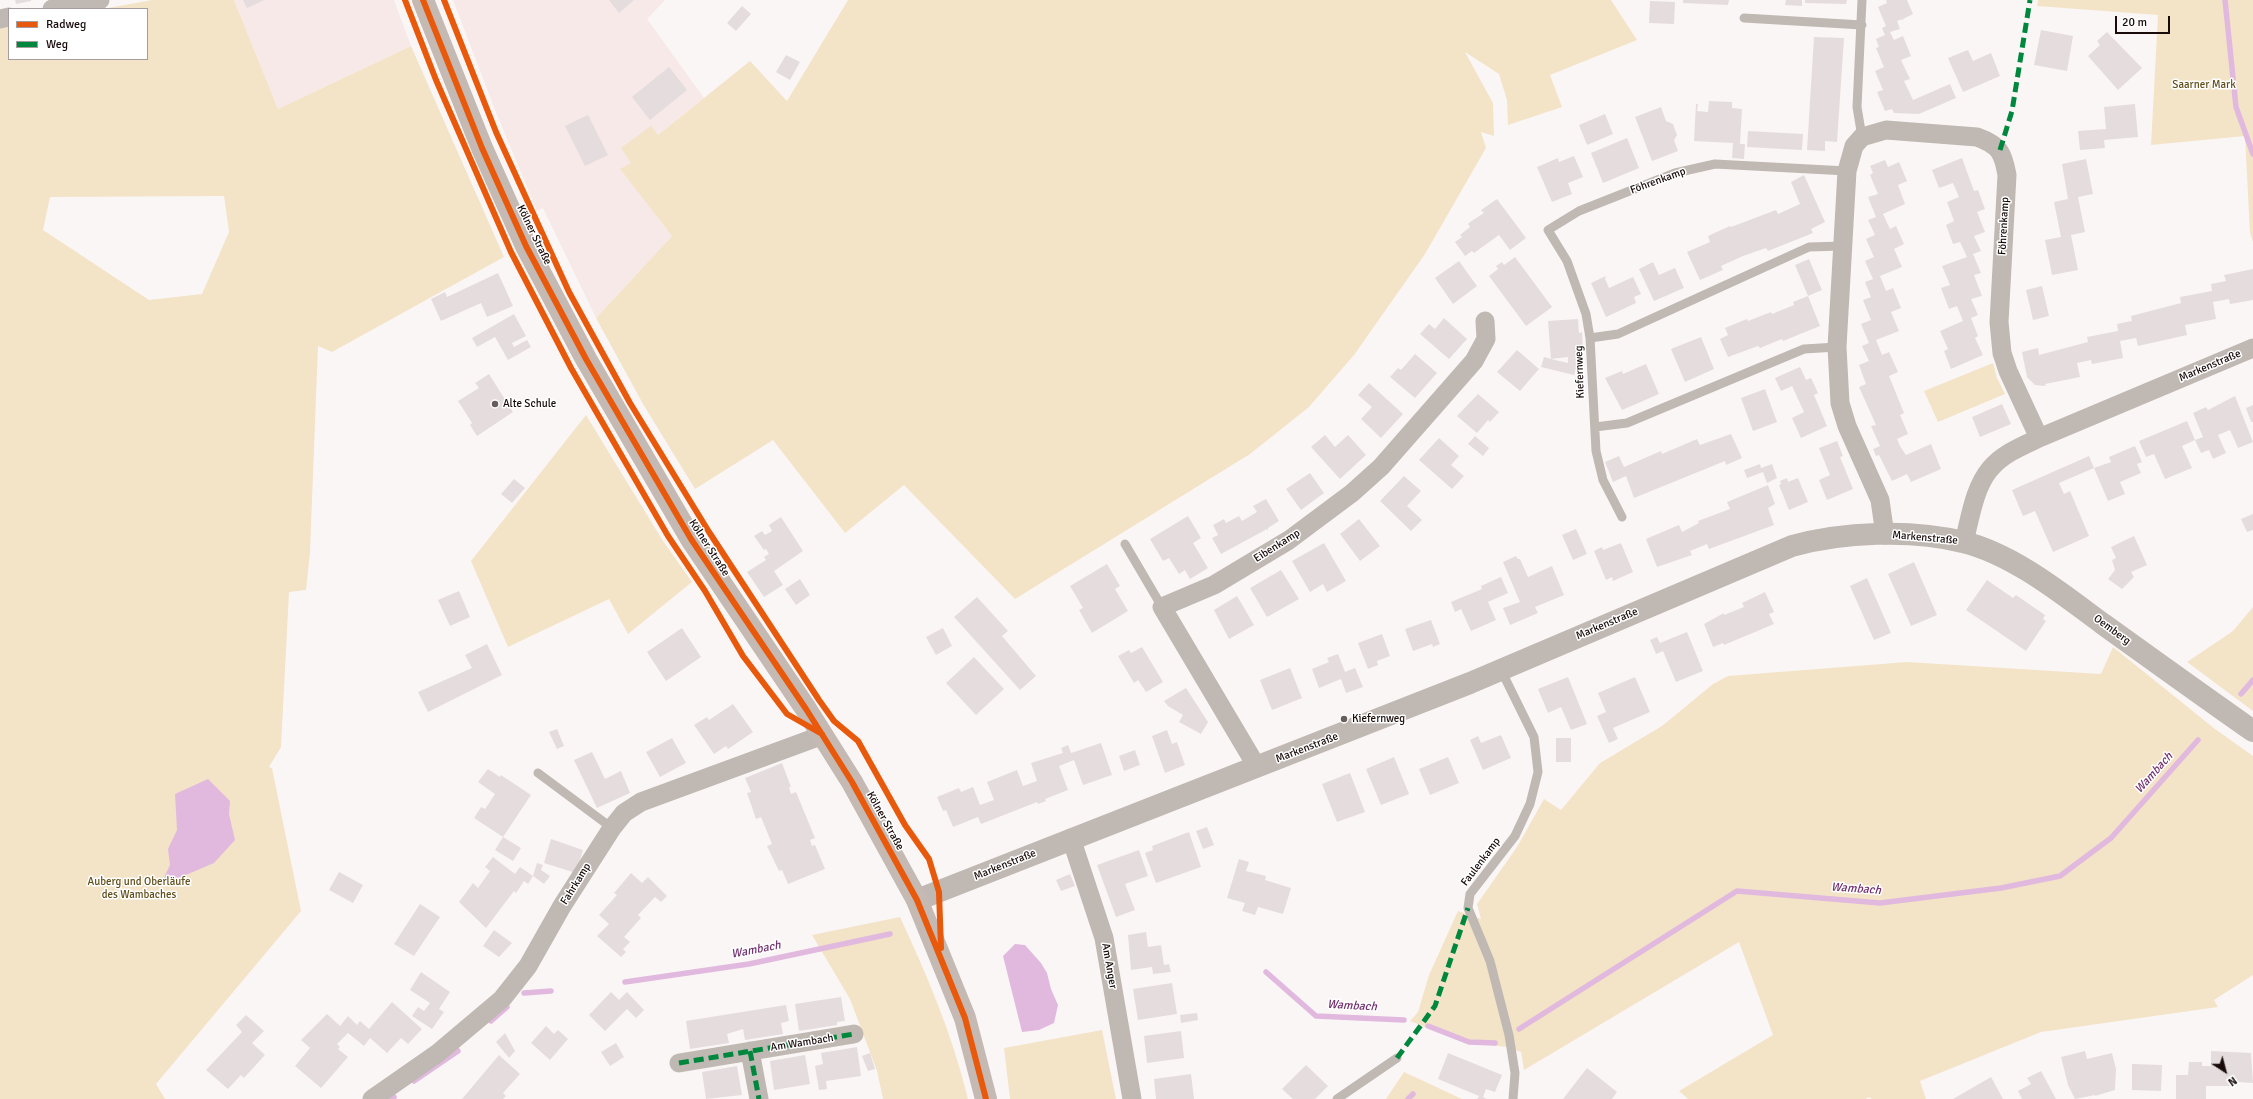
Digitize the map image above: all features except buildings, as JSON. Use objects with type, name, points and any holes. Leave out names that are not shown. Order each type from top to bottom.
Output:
[{"type":"main road","name":"Kölner Straße","points":[[423,0],[482,148],[526,246],[586,359],[691,539],[823,735],[852,782],[917,900],[965,1018],[986,1099]]},
{"type":"street","points":[[57,8],[100,0]]},
{"type":"street","name":"Föhrenkamp","points":[[1862,137],[1886,130],[1977,137],[1989,142],[2000,150],[2007,175],[1999,322],[2002,353],[2008,371],[2039,438]]},
{"type":"street","points":[[1862,137],[1854,146],[1847,171],[1836,348],[1840,403],[1847,426],[1880,500],[1885,535]]},
{"type":"street","name":"Eibenkamp","points":[[1162,607],[1214,585],[1289,540],[1352,493],[1381,467],[1474,361],[1486,339],[1485,321]]},
{"type":"street","name":"Markenstraße","points":[[917,900],[1071,838],[1258,767],[1501,670],[1792,546],[1835,537],[1885,535],[1926,536],[1964,542],[1979,490],[1989,469],[2005,455],[2039,438],[2253,348]]},
{"type":"street","name":"Oemberg","points":[[1964,542],[2001,557],[2047,584],[2253,732]]},
{"type":"street","points":[[1162,607],[1258,767]]},
{"type":"street","name":"Fahrkamp","points":[[372,1099],[438,1053],[502,998],[528,966],[562,906],[612,828],[624,813],[641,802],[823,735]]},
{"type":"street","name":"Am Anger","points":[[1071,838],[1104,938],[1132,1099]]},
{"type":"street","name":"Am Wambach","points":[[679,1063],[854,1034]]},
{"type":"street","points":[[750,1051],[759,1099]]},
{"type":"lane","points":[[1862,0],[1857,107],[1862,137]]},
{"type":"lane","points":[[1744,18],[1862,25]]},
{"type":"lane","name":"Föhrenkamp","points":[[1548,230],[1579,211],[1675,172],[1714,164],[1847,171]]},
{"type":"lane","name":"Kiefernweg","points":[[1548,230],[1567,261],[1586,314],[1590,338],[1598,467],[1622,517]]},
{"type":"lane","points":[[1590,338],[1618,334],[1809,247],[1843,246]]},
{"type":"lane","points":[[1595,427],[1627,423],[1804,349],[1836,348]]},
{"type":"lane","points":[[1125,544],[1162,607]]},
{"type":"lane","name":"Faulenkamp","points":[[1501,670],[1534,737],[1538,772],[1530,804],[1515,836],[1470,894],[1468,908],[1490,961],[1509,1035],[1516,1073],[1514,1099]]},
{"type":"lane","points":[[538,773],[612,828]]},
{"type":"lane","points":[[1337,1099],[1397,1058]]},
{"type":"shaded area","points":[[234,0],[394,0],[411,46],[278,109]]},
{"type":"shaded area","points":[[453,0],[665,0],[647,19],[704,98],[658,135],[631,163],[621,169],[672,236],[596,318],[543,208],[537,211],[497,115]]},
{"type":"shaded area","points":[[208,779],[230,801],[229,814],[235,840],[214,863],[160,886],[170,865],[168,849],[177,830],[175,794]]},
{"type":"shaded area","points":[[1015,944],[1025,945],[1041,963],[1047,973],[1051,989],[1058,1005],[1054,1023],[1039,1030],[1022,1032],[1003,956]]},
{"type":"green space","name":"Auberg und Oberläufe des Wambaches","points":[[152,0],[234,0],[278,109],[411,46],[504,257],[332,352],[318,346],[310,552],[306,590],[289,592],[281,747],[269,767],[272,768],[301,911],[156,1084],[165,1099],[0,1099],[0,27],[8,26],[8,60],[148,60],[148,8],[108,8]],"holes":[[[224,196],[229,232],[202,294],[149,300],[43,230],[50,197]]]},
{"type":"green space","points":[[848,0],[1611,0],[1637,40],[1550,75],[1562,107],[1508,125],[1507,100],[1499,74],[1465,52],[1493,103],[1494,136],[1481,132],[1486,148],[1425,254],[1354,355],[1309,407],[1250,454],[1015,599],[904,485],[845,533],[773,440],[695,489],[643,404],[596,318],[672,236],[620,169],[631,163],[621,148],[651,126],[658,135],[750,61],[787,101]]},
{"type":"green space","name":"Saarner Mark","points":[[2038,0],[2253,0],[2253,242],[2250,233],[2245,136],[2151,145],[2158,15],[2037,6]]},
{"type":"green space","points":[[1993,363],[1997,378],[2005,394],[1938,422],[1924,391]]},
{"type":"green space","points":[[586,415],[663,541],[692,582],[628,634],[609,599],[508,647],[471,561]]},
{"type":"green space","points":[[2253,607],[2253,711],[2187,662],[2233,631]]},
{"type":"green space","points":[[2113,647],[2215,729],[2253,756],[2253,975],[2214,1000],[2218,1007],[2041,1032],[1920,1081],[1926,1099],[1872,1099],[1868,1097],[1866,1099],[1688,1099],[1679,1091],[1773,1035],[1739,942],[1524,1070],[1521,1052],[1507,1047],[1464,1042],[1410,1021],[1418,1012],[1429,975],[1458,911],[1481,919],[1477,904],[1517,847],[1544,799],[1561,810],[1600,763],[1662,726],[1713,684],[1728,676],[1907,662],[2101,674]]},
{"type":"green space","points":[[900,917],[920,961],[947,1029],[968,1099],[883,1099],[877,1071],[850,999],[812,935]]},
{"type":"green space","points":[[1102,1030],[1116,1099],[1010,1099],[1004,1048]]},
{"type":"green space","points":[[1404,1072],[1462,1099],[1386,1099]]},
{"type":"waterway","points":[[2225,0],[2236,107],[2253,154]]},
{"type":"waterway","name":"Wambach","points":[[2241,694],[2253,680]]},
{"type":"waterway","name":"Wambach","points":[[1519,1029],[1737,891],[1880,903],[2001,888],[2060,876],[2111,838],[2198,740]]},
{"type":"waterway","name":"Wambach","points":[[625,982],[749,964],[890,934]]},
{"type":"waterway","name":"Wambach","points":[[1266,972],[1316,1016],[1404,1020]]},
{"type":"waterway","name":"Wambach","points":[[524,993],[551,991]]},
{"type":"waterway","name":"Wambach","points":[[491,1021],[507,1007]]},
{"type":"waterway","name":"Wambach","points":[[1428,1026],[1469,1042],[1495,1043]]},
{"type":"waterway","name":"Wambach","points":[[414,1081],[458,1051]]},
{"type":"waterway","name":"Wambach","points":[[1408,1099],[1413,1094]]},
{"type":"marked path","points":[[2000,150],[2012,111],[2030,0]]},
{"type":"marked path","points":[[1397,1058],[1435,1006],[1468,908]]},
{"type":"marked path","points":[[679,1063],[854,1034]]},
{"type":"marked path","points":[[750,1051],[759,1099]]},
{"type":"cycle path","points":[[405,0],[436,80],[511,252],[571,368],[668,536],[705,591],[743,656],[787,714],[822,734]]},
{"type":"cycle path","points":[[423,0],[482,148],[526,246],[586,359],[691,539],[806,709],[852,782],[917,900],[965,1018],[986,1099]]},
{"type":"cycle path","points":[[444,0],[496,132],[569,292],[630,403],[709,532],[819,700],[834,721],[858,741],[905,825],[929,859],[939,892],[941,948]]},
{"type":"place","name":"Alte Schule","points":[[495,404]]},
{"type":"place","name":"Kiefernweg","points":[[1344,719]]}]
